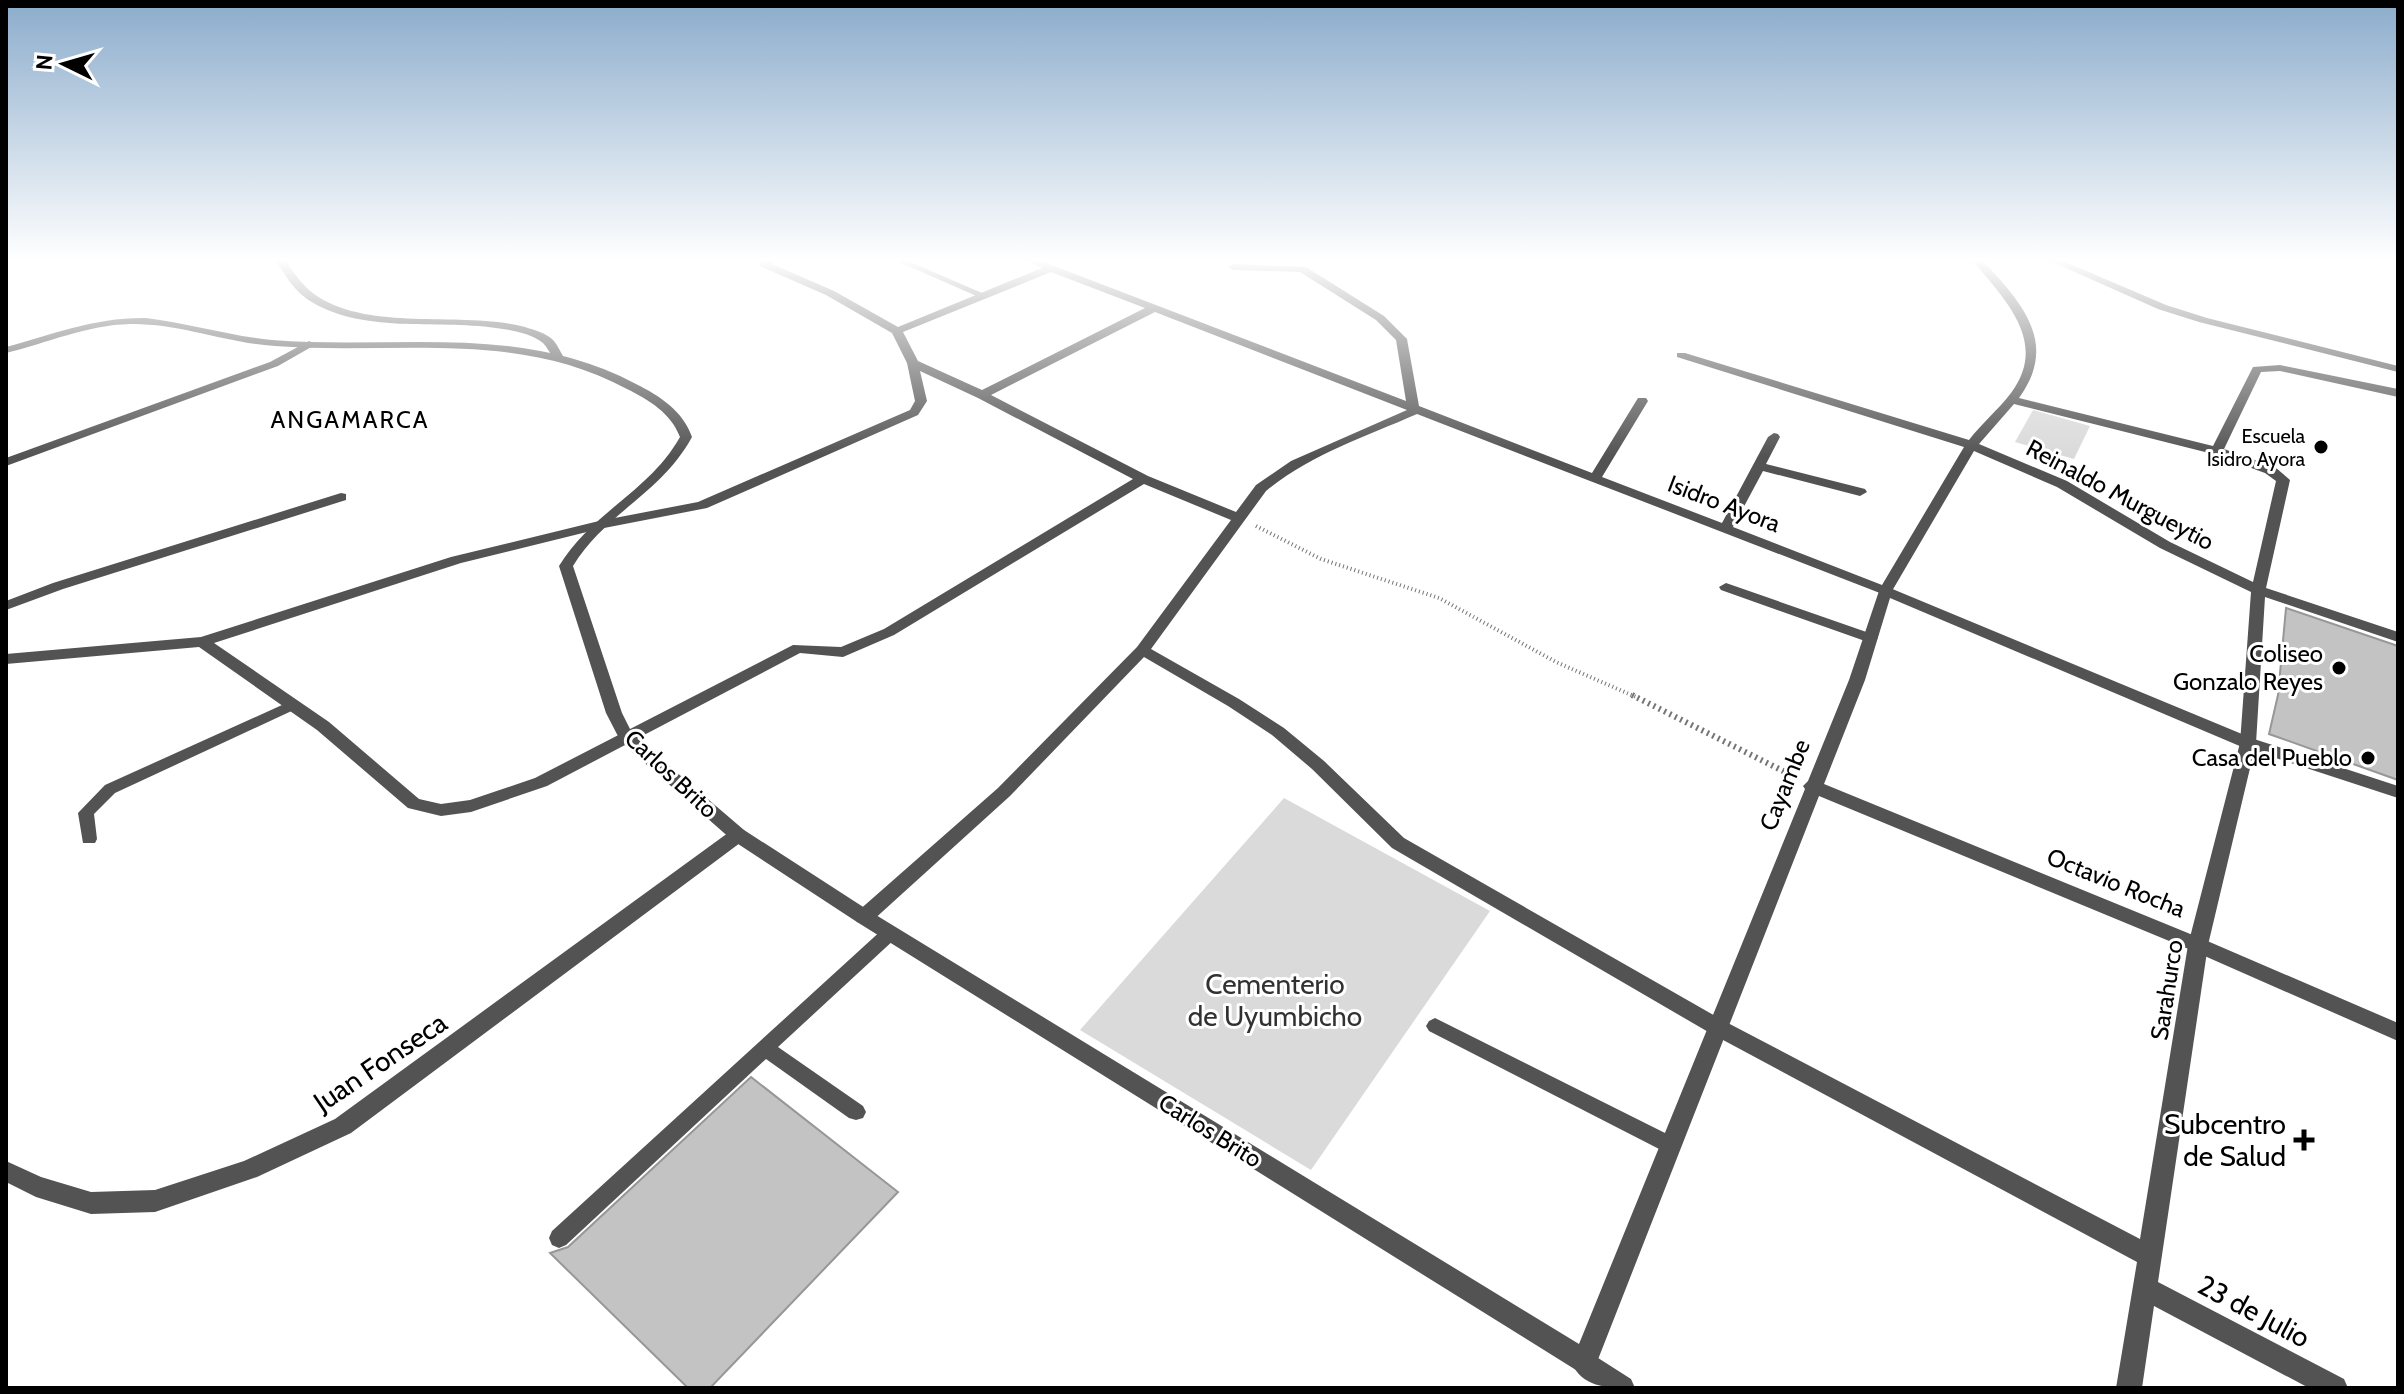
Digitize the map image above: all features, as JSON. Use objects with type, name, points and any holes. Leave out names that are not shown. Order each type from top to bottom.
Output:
[{"type":"street","name":"Carlos Brito","points":[[6,350],[100,326]]},
{"type":"street","name":"Carlos Brito","points":[[168,326],[241,340],[309,344],[451,343],[557,356],[628,381],[658,401],[682,424],[686,437],[671,465],[599,525],[570,557],[566,576],[614,713],[627,738],[738,835],[864,917],[1622,1388]]},
{"type":"street","points":[[511,326],[548,340],[554,344],[557,356]]},
{"type":"street","points":[[6,659],[202,642],[456,560],[599,525],[702,505],[900,421],[914,412],[921,401],[913,363],[897,331],[888,326]]},
{"type":"street","points":[[897,331],[909,326]]},
{"type":"street","points":[[982,395],[1118,326]]},
{"type":"street","name":"Isidro Ayora","points":[[1200,326],[1885,591],[2248,743],[2398,792]]},
{"type":"street","points":[[864,917],[1004,792],[1142,650],[1238,518],[1281,470],[1414,411],[1401,339],[1388,326]]},
{"type":"street","name":"Cayambe","points":[[1584,1362],[1857,680],[1885,591],[1971,445],[2013,400],[2033,357],[2031,338],[2024,326]]},
{"type":"street","points":[[2227,326],[2398,369]]},
{"type":"street","points":[[6,462],[274,364],[309,344]]},
{"type":"street","name":"Reinaldo Murgueytio","points":[[1681,355],[1971,445],[2062,484],[2165,545],[2258,590],[2398,637]]},
{"type":"street","points":[[913,363],[982,395],[1143,479],[1238,518]]},
{"type":"street","points":[[2013,400],[2217,451],[2257,369],[2280,368],[2398,393]]},
{"type":"street","points":[[1594,480],[1642,401]]},
{"type":"street","points":[[1725,530],[1774,437]]},
{"type":"street","name":"Sarahurco","points":[[2129,1388],[2198,945],[2248,743],[2258,590],[2283,480],[2270,470],[2217,451]]},
{"type":"street","points":[[1759,466],[1860,492]]},
{"type":"street","points":[[202,642],[293,705],[414,804],[441,810],[504,797],[627,738],[798,648],[843,652],[889,632],[1143,479]]},
{"type":"street","points":[[6,606],[58,586],[341,497]]},
{"type":"street","points":[[1726,587],[1870,638]]},
{"type":"street","points":[[1142,650],[1233,702],[1317,763],[1368,817],[1398,843],[1717,1027],[2150,1257]]},
{"type":"street","name":"Octavio Rocha","points":[[1812,786],[2198,945],[2398,1032]]},
{"type":"street","name":"Juan Fonseca","points":[[6,1171],[36,1186],[91,1203],[155,1201],[249,1170],[343,1126],[738,835]]},
{"type":"street","name":"23 de Julio","points":[[2145,1288],[2335,1388]]},
{"type":"lane","points":[[89,839],[86,813],[110,789],[293,705]]},
{"type":"lane","points":[[559,1238],[890,933]]},
{"type":"lane","points":[[1435,1026],[1670,1145]]},
{"type":"lane","points":[[766,1049],[856,1112]]},
{"type":"path","points":[[1238,518],[1321,559],[1439,598],[1556,662],[1685,719],[1812,786]]},
{"type":"green space","points":[[2033,410],[2090,426],[2074,459],[2015,442]]},
{"type":"green space","name":"Cementerio de Uyumbicho","points":[[1284,798],[1490,911],[1311,1170],[1080,1030]]},
{"type":"building","name":"Coliseo Gonzalo Reyes","points":[[2286,608],[2398,646],[2398,780],[2269,734],[2278,695]]},
{"type":"building","points":[[751,1077],[898,1192],[710,1388],[688,1388],[550,1253],[568,1247]]},
{"type":"place","name":"Escuela Isidro Ayora","points":[[2321,447]]},
{"type":"place","name":"Coliseo Gonzalo Reyes","points":[[2339,668]]},
{"type":"place","name":"Casa del Pueblo","points":[[2368,758]]},
{"type":"place","name":"Subcentro de Salud","points":[[2304,1140]]},
{"type":"district","name":"ANGAMARCA","points":[[350,420]]}]
